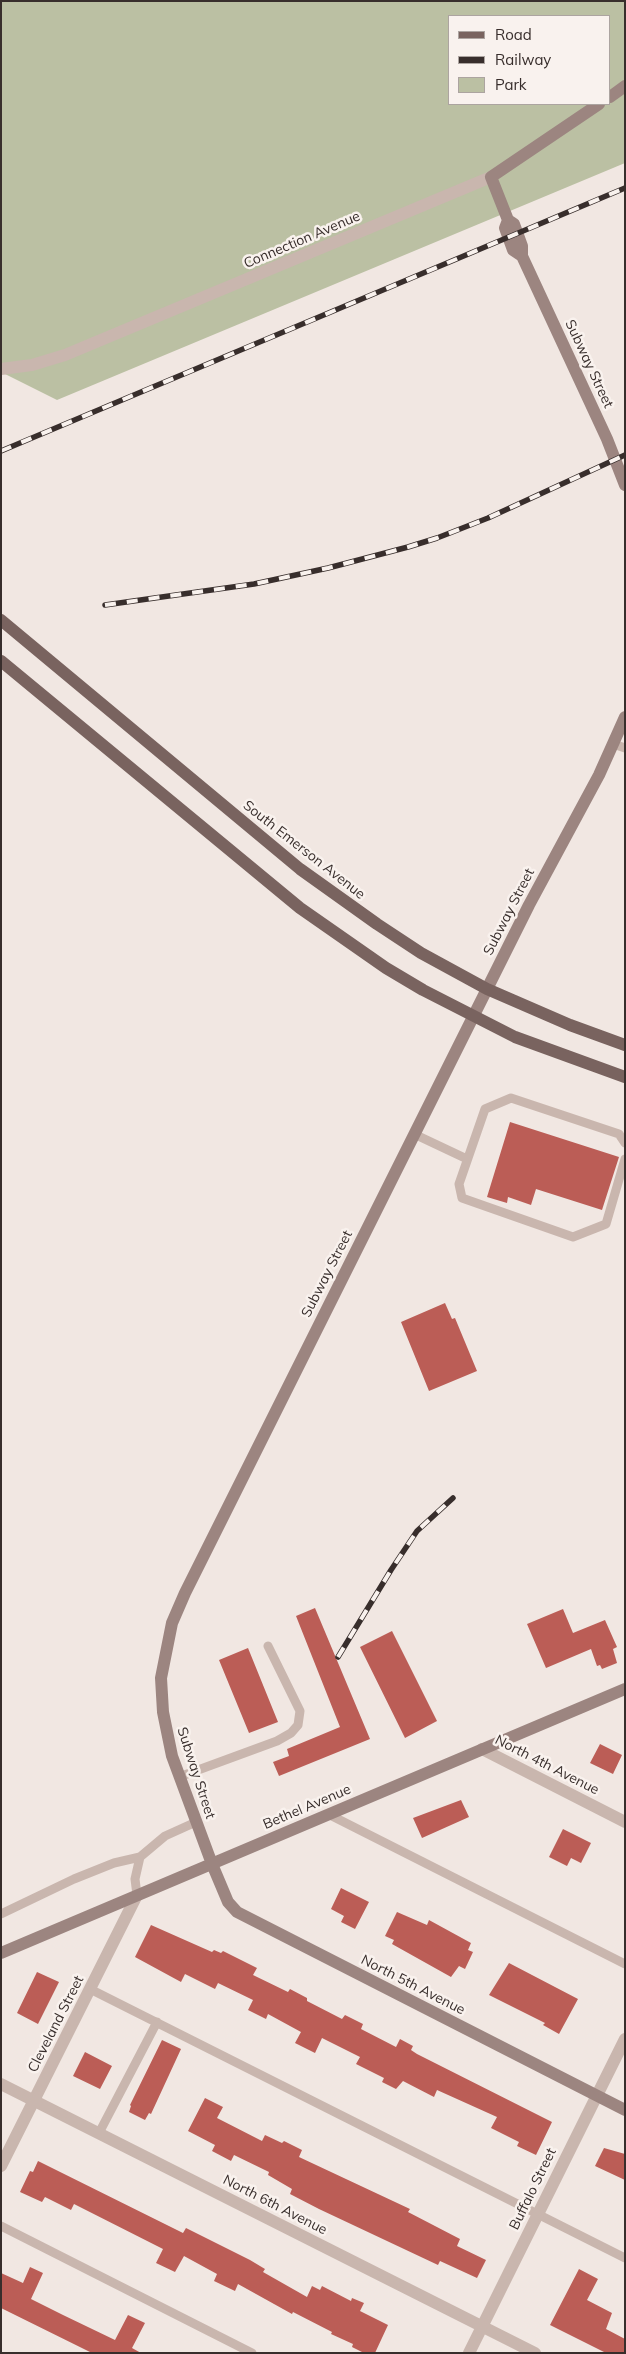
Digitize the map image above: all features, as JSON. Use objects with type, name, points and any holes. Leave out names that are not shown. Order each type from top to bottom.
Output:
[{"type":"main road","name":"South Emerson Avenue","points":[[1,620],[334,895],[421,952],[487,988],[527,1007],[625,1046]]},
{"type":"main road","points":[[1,660],[300,908],[386,968],[473,1016],[531,1044],[625,1077]]},
{"type":"street","points":[[611,96],[625,86]]},
{"type":"street","name":"Connection Avenue","points":[[1,369],[32,365],[65,355],[491,177],[598,105]]},
{"type":"street","name":"Subway Street","points":[[491,177],[508,220],[505,228],[513,250],[522,256],[607,439],[625,485]]},
{"type":"street","name":"Subway Street","points":[[212,1864],[178,1777],[168,1741],[162,1702],[164,1658],[172,1623],[194,1575],[487,988],[619,746],[625,717]]},
{"type":"street","name":"Bethel Avenue","points":[[1,1953],[625,1689]]},
{"type":"street","name":"North 4th Avenue","points":[[482,1749],[625,1822]]},
{"type":"street","name":"North 5th Avenue","points":[[212,1864],[228,1902],[241,1915],[625,2110]]},
{"type":"street","name":"Cleveland Street","points":[[1,2166],[138,1895]]},
{"type":"street","name":"Buffalo Street","points":[[469,2353],[625,2039]]},
{"type":"street","name":"North 6th Avenue","points":[[1,2084],[535,2353]]},
{"type":"lane","points":[[625,1143],[619,1134],[511,1098],[485,1109],[458,1184],[462,1198],[573,1237],[606,1224],[625,1159]]},
{"type":"lane","points":[[414,1134],[467,1159]]},
{"type":"lane","points":[[178,1777],[277,1741],[291,1733],[298,1725],[300,1711],[268,1646]]},
{"type":"lane","points":[[328,1814],[625,1964]]},
{"type":"lane","points":[[1,1914],[114,1863],[140,1857],[165,1836],[196,1822]]},
{"type":"lane","points":[[138,1895],[135,1879],[140,1857]]},
{"type":"lane","points":[[90,1989],[625,2258]]},
{"type":"lane","points":[[99,2133],[157,2022]]},
{"type":"lane","points":[[1,2226],[252,2353]]},
{"type":"green space","points":[[1,1],[625,1],[625,163],[57,400],[1,372]]},
{"type":"building","points":[[510,1122],[619,1157],[602,1210],[536,1189],[531,1205],[508,1197],[507,1203],[487,1197]]},
{"type":"building","points":[[445,1303],[452,1319],[455,1318],[477,1371],[429,1391],[401,1322]]},
{"type":"building","points":[[315,1608],[370,1739],[279,1776],[273,1762],[289,1756],[287,1749],[340,1727],[296,1616]]},
{"type":"building","points":[[563,1609],[573,1633],[605,1620],[617,1647],[613,1649],[617,1663],[602,1669],[600,1665],[597,1666],[591,1649],[546,1668],[527,1624]]},
{"type":"building","points":[[392,1631],[437,1721],[405,1738],[360,1647]]},
{"type":"building","points":[[248,1648],[278,1722],[249,1733],[219,1660]]},
{"type":"building","points":[[600,1744],[622,1755],[613,1774],[590,1763]]},
{"type":"building","points":[[461,1800],[469,1817],[422,1838],[413,1818]]},
{"type":"building","points":[[563,1829],[591,1843],[581,1863],[571,1858],[567,1866],[549,1857]]},
{"type":"building","points":[[341,1888],[369,1902],[355,1929],[341,1922],[344,1916],[331,1909]]},
{"type":"building","points":[[397,1912],[427,1925],[429,1920],[471,1943],[468,1950],[473,1952],[465,1969],[459,1966],[451,1977],[392,1944],[394,1940],[385,1936]]},
{"type":"building","points":[[151,1925],[212,1952],[214,1950],[221,1953],[223,1951],[257,1968],[253,1975],[288,1992],[290,1989],[307,1998],[307,2001],[342,2019],[345,2015],[363,2024],[361,2029],[396,2047],[400,2039],[413,2046],[411,2050],[417,2054],[552,2122],[536,2155],[517,2146],[519,2142],[491,2128],[497,2117],[437,2090],[434,2097],[403,2081],[396,2089],[382,2082],[384,2078],[356,2064],[360,2057],[322,2038],[315,2053],[295,2043],[301,2032],[268,2014],[266,2019],[248,2010],[253,2000],[218,1983],[215,1989],[185,1974],[181,1982],[135,1957]]},
{"type":"building","points":[[509,1963],[578,1999],[559,2034],[543,2025],[545,2023],[489,1995]]},
{"type":"building","points":[[37,1972],[59,1982],[38,2024],[17,2013]]},
{"type":"building","points":[[162,2040],[181,2049],[151,2114],[149,2113],[145,2120],[129,2112],[130,2105]]},
{"type":"building","points":[[85,2052],[112,2066],[100,2089],[73,2076]]},
{"type":"building","points":[[205,2098],[223,2107],[217,2118],[262,2141],[265,2135],[282,2143],[284,2141],[302,2150],[299,2157],[410,2209],[408,2212],[460,2239],[457,2246],[486,2260],[477,2278],[440,2261],[438,2265],[319,2209],[290,2194],[292,2189],[268,2175],[269,2172],[234,2155],[231,2161],[212,2151],[215,2145],[188,2131]]},
{"type":"building","points":[[604,2148],[625,2154],[625,2180],[595,2166]]},
{"type":"building","points":[[38,2161],[183,2233],[186,2228],[250,2260],[265,2269],[263,2272],[307,2297],[312,2286],[320,2290],[322,2286],[351,2301],[352,2298],[364,2303],[360,2311],[388,2325],[375,2353],[364,2353],[352,2347],[353,2344],[331,2334],[332,2332],[293,2312],[292,2314],[238,2284],[235,2291],[214,2281],[217,2274],[184,2256],[175,2272],[156,2263],[163,2249],[74,2204],[71,2210],[45,2197],[42,2202],[20,2192],[30,2171],[33,2172]]},
{"type":"building","points":[[30,2267],[43,2273],[31,2299],[63,2315],[115,2340],[128,2315],[145,2323],[132,2348],[141,2353],[92,2353],[1,2308],[1,2273],[23,2283]]},
{"type":"building","points":[[579,2269],[598,2279],[587,2300],[612,2313],[606,2329],[625,2339],[625,2353],[606,2353],[550,2325]]},
{"type":"railway","points":[[1,451],[625,188]]},
{"type":"railway","points":[[105,605],[254,584],[328,568],[408,547],[488,518],[625,455]]},
{"type":"railway","points":[[338,1657],[417,1531],[453,1498]]}]
